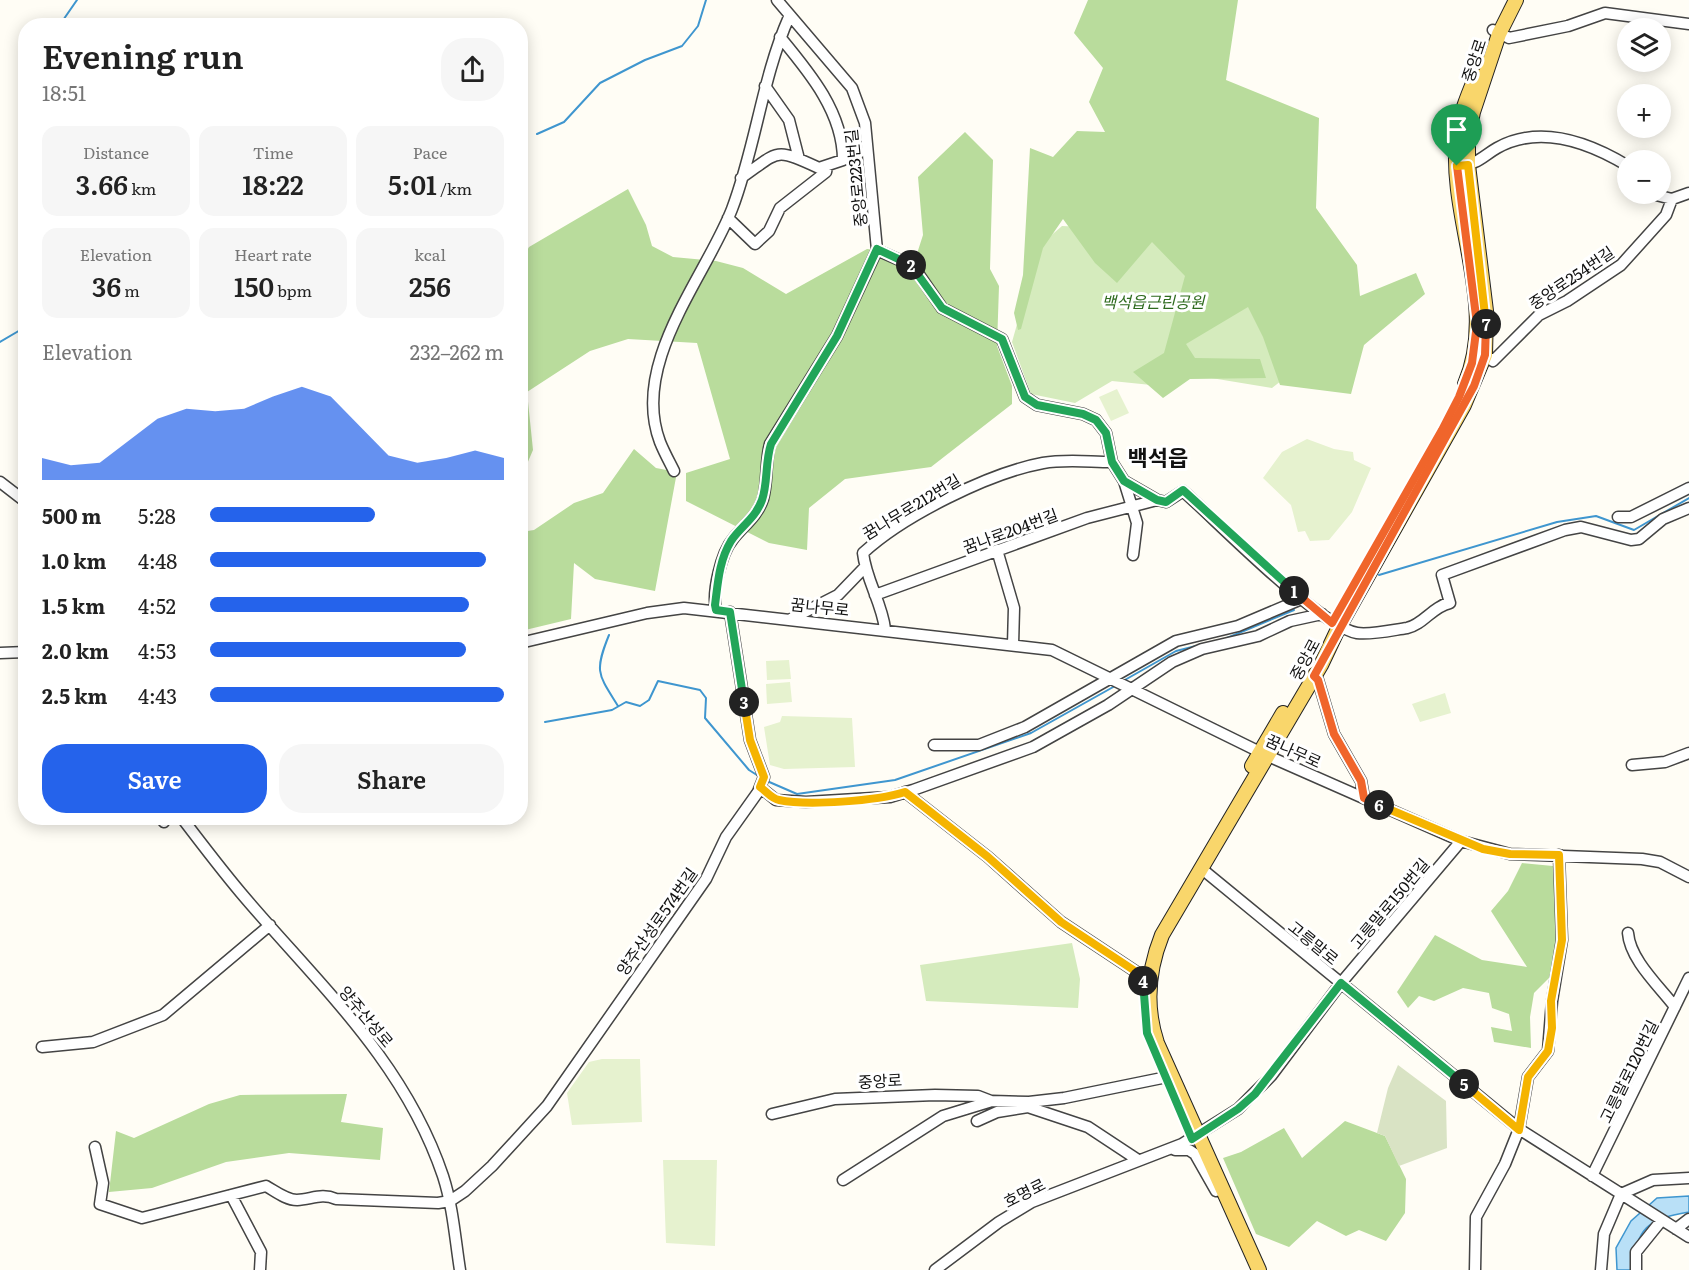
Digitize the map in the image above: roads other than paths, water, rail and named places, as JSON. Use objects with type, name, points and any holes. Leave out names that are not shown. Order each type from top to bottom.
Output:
[{"type":"main road","name":"중앙로","points":[[1147,979],[1162,935],[1202,869],[1305,677],[1328,619],[1354,595],[1474,386],[1486,311],[1462,165],[1473,112],[1506,0]]},
{"type":"main road","name":"중앙로","points":[[1496,32],[1516,0]]},
{"type":"main road","name":"중앙로","points":[[1251,1270],[1168,1077],[1151,1021],[1147,979],[1166,912],[1314,676],[1328,619]]},
{"type":"main road","name":"중앙로","points":[[1194,1138],[1259,1270]]},
{"type":"street","name":"중앙로223번길","points":[[777,0],[852,88],[865,123],[877,249],[913,266],[942,308],[1002,339],[1025,397],[1037,405],[1075,412],[1096,420],[1106,433],[1112,462],[1124,481],[1157,500]]},
{"type":"street","points":[[1496,32],[1509,38],[1568,26],[1605,13],[1689,24]]},
{"type":"street","points":[[674,471],[659,441],[654,409],[658,368],[677,316],[728,218],[741,178],[774,51],[789,16]]},
{"type":"street","points":[[741,178],[776,153],[789,154],[819,168],[843,160],[843,142],[833,113],[805,67],[780,37]]},
{"type":"street","points":[[765,86],[789,120],[800,159]]},
{"type":"street","points":[[1462,165],[1475,164],[1497,148],[1520,140],[1557,138],[1590,145],[1617,160]]},
{"type":"street","points":[[728,218],[755,244],[769,231],[780,208],[826,172],[827,167]]},
{"type":"street","points":[[1672,199],[1689,194]]},
{"type":"street","name":"중앙로254번길","points":[[1480,353],[1493,361],[1539,315],[1567,301],[1621,265],[1666,215],[1672,199]]},
{"type":"street","points":[[716,610],[720,562],[733,539],[748,525],[763,499],[766,459],[771,444],[837,336],[877,249]]},
{"type":"street","name":"꿈나무로212번길","points":[[791,619],[838,595],[865,567],[863,553],[875,542],[937,504],[980,483],[1042,463],[1112,462]]},
{"type":"street","points":[[1124,481],[1137,523],[1133,555]]},
{"type":"street","points":[[0,482],[18,495]]},
{"type":"street","points":[[1618,517],[1631,517],[1689,488]]},
{"type":"street","points":[[1157,500],[1166,502],[1183,490],[1304,600],[1328,619],[1358,633],[1410,627],[1440,605],[1450,603],[1442,575],[1581,526],[1631,540],[1639,539],[1663,519],[1689,508]]},
{"type":"street","name":"꿈나로204번길","points":[[875,596],[1087,518],[1157,500]]},
{"type":"street","points":[[997,550],[1014,608],[1013,645]]},
{"type":"street","points":[[865,567],[885,629]]},
{"type":"street","points":[[934,745],[979,745],[1025,727],[1176,641],[1238,626],[1304,600]]},
{"type":"street","name":"꿈나무로","points":[[528,641],[669,608],[716,610],[1052,650],[1264,753],[1461,841],[1510,854],[1642,859],[1660,862],[1689,878]]},
{"type":"street","points":[[730,612],[750,740],[762,782],[776,800],[806,802],[890,797],[905,792],[1033,747],[1133,688],[1172,662],[1202,649],[1258,636],[1290,621],[1328,619]]},
{"type":"street","points":[[0,653],[18,652]]},
{"type":"street","points":[[1314,676],[1318,680],[1334,734],[1361,781],[1364,798]]},
{"type":"street","points":[[1632,765],[1665,762],[1689,753]]},
{"type":"street","name":"양주산성로574번길","points":[[450,1201],[491,1167],[547,1106],[706,879],[726,836],[762,782]]},
{"type":"street","points":[[905,792],[988,857],[1061,922],[1147,979]]},
{"type":"street","name":"양주산성로","points":[[188,825],[241,893],[390,1066],[425,1133],[450,1201],[460,1270]]},
{"type":"street","name":"고릉말로150번길","points":[[1341,983],[1461,841]]},
{"type":"street","points":[[1475,1270],[1476,1217],[1505,1164],[1519,1130],[1528,1077],[1548,1051],[1551,1001],[1562,940],[1559,855]]},
{"type":"street","name":"고릉말로","points":[[1202,869],[1519,1130],[1661,1221]]},
{"type":"street","points":[[42,1047],[93,1042],[163,1016],[270,925]]},
{"type":"street","points":[[1628,933],[1628,941],[1641,964],[1675,1007]]},
{"type":"street","name":"고릉말로120번길","points":[[1592,1176],[1689,978]]},
{"type":"street","points":[[1194,1138],[1238,1109],[1255,1094],[1341,983]]},
{"type":"street","name":"중앙로","points":[[843,1180],[943,1116],[992,1101],[1047,1100],[1168,1077]]},
{"type":"street","name":"중앙로","points":[[772,1114],[835,1099],[909,1095],[978,1096],[992,1101]]},
{"type":"street","points":[[977,1121],[997,1112],[1028,1107],[1088,1127],[1140,1160],[1176,1149],[1189,1150],[1195,1154],[1216,1191]]},
{"type":"street","name":"호명로","points":[[935,1270],[999,1222],[1032,1202],[1194,1138]]},
{"type":"street","points":[[95,1147],[104,1183],[100,1204],[142,1218],[266,1186],[289,1199],[297,1200],[326,1195],[336,1199],[438,1203],[450,1201]]},
{"type":"street","points":[[1601,1270],[1604,1234],[1621,1194],[1653,1180],[1689,1178]]},
{"type":"street","points":[[231,1195],[261,1251],[260,1270]]},
{"type":"street","points":[[1676,1229],[1689,1219]]},
{"type":"street","points":[[1636,1270],[1636,1252],[1661,1221],[1689,1237]]},
{"type":"water","points":[[1689,1196],[1689,1212],[1663,1218],[1646,1228],[1637,1244],[1631,1270],[1617,1270],[1616,1248],[1631,1221],[1657,1198]]},
{"type":"waterway","points":[[65,18],[77,0]]},
{"type":"waterway","points":[[537,134],[564,122],[600,83],[645,60],[682,46],[698,26],[706,0]]},
{"type":"waterway","points":[[0,342],[18,331]]},
{"type":"waterway","points":[[1379,575],[1557,522],[1596,516],[1634,530],[1689,498]]},
{"type":"waterway","points":[[1227,638],[1294,610]]},
{"type":"waterway","points":[[609,635],[601,657],[600,672],[618,706]]},
{"type":"waterway","points":[[1123,681],[1176,651],[1196,646]]},
{"type":"waterway","points":[[545,722],[612,710],[626,702],[640,706],[649,700],[658,681],[700,690],[706,698],[705,718],[749,770],[760,777]]},
{"type":"waterway","points":[[767,781],[797,794],[895,780],[1031,733],[1115,686]]},
{"type":"district","name":"백석읍","points":[[1158,456]]},
{"type":"park label","name":"백석읍근린공원","points":[[1153,301]]}]
